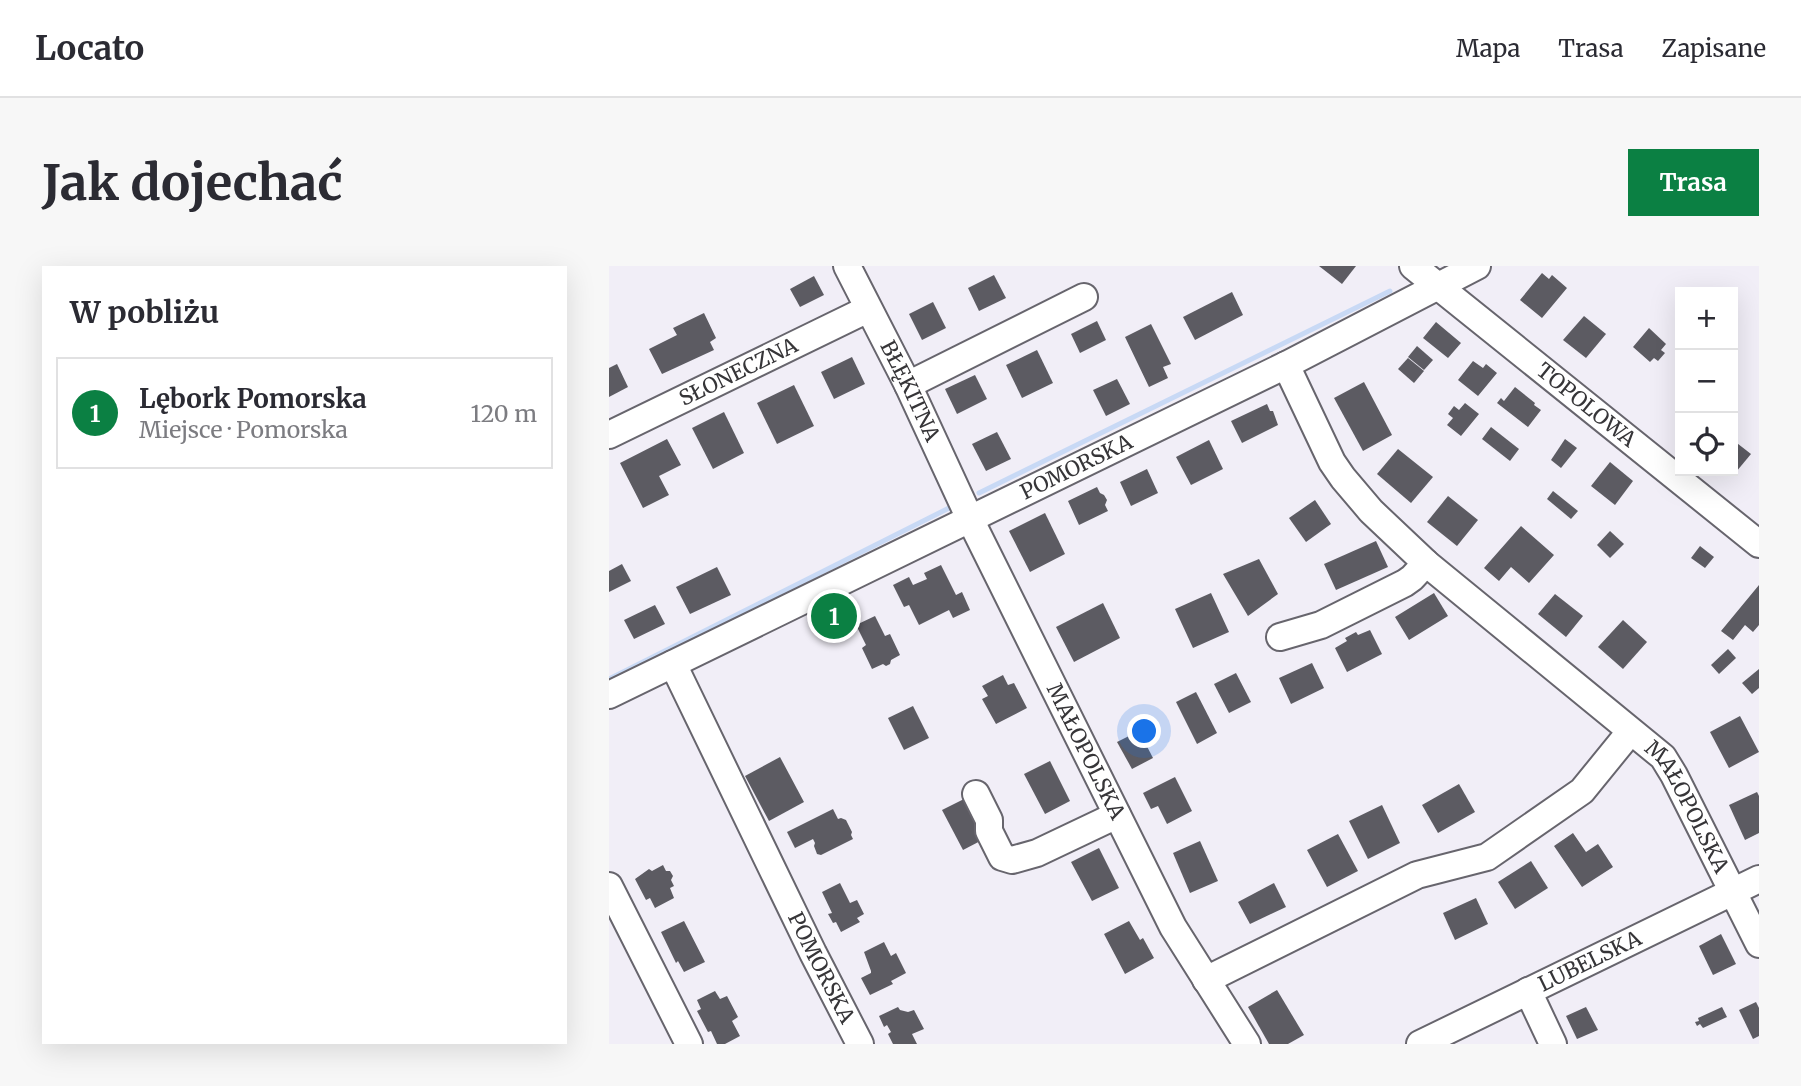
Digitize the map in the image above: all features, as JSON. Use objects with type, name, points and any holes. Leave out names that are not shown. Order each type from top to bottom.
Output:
[{"type":"street","name":"BŁĘKITNA","points":[[846,266],[908,385],[970,519]]},
{"type":"street","name":"TOPOLOWA","points":[[1413,266],[1759,544]]},
{"type":"street","name":"POMORSKA","points":[[609,695],[1286,365],[1477,266]]},
{"type":"street","points":[[908,385],[1084,297]]},
{"type":"street","name":"SŁONECZNA","points":[[609,435],[868,309]]},
{"type":"street","name":"MAŁOPOLSKA","points":[[1286,365],[1332,462],[1371,511],[1426,562],[1663,757],[1759,944]]},
{"type":"street","name":"MAŁOPOLSKA","points":[[970,519],[1173,927],[1247,1044]]},
{"type":"street","points":[[1280,638],[1321,625],[1405,583],[1426,562]]},
{"type":"street","name":"POMORSKA","points":[[673,664],[860,1044]]},
{"type":"street","name":"MAŁOPOLSKA","points":[[1206,980],[1417,875],[1487,857],[1582,791],[1630,732]]},
{"type":"street","points":[[976,794],[1002,857],[1012,860],[1037,853],[1117,815]]},
{"type":"street","name":"LUBELSKA","points":[[1420,1044],[1759,878]]},
{"type":"street","points":[[609,886],[689,1044]]},
{"type":"street","points":[[1528,991],[1553,1044]]},
{"type":"building","points":[[1319,266],[1356,266],[1342,284]]},
{"type":"building","points":[[1542,273],[1549,279],[1552,275],[1567,288],[1542,318],[1520,300]]},
{"type":"building","points":[[994,275],[1006,298],[979,311],[968,288]]},
{"type":"building","points":[[814,276],[824,295],[800,307],[790,289]]},
{"type":"building","points":[[1232,292],[1243,315],[1195,340],[1183,317]]},
{"type":"building","points":[[933,302],[946,328],[922,340],[909,314]]},
{"type":"building","points":[[704,313],[716,338],[710,342],[714,350],[662,374],[649,349],[677,335],[673,328]]},
{"type":"building","points":[[1584,316],[1606,334],[1586,358],[1563,340]]},
{"type":"building","points":[[1097,321],[1106,340],[1080,353],[1071,334]]},
{"type":"building","points":[[1436,322],[1461,343],[1448,358],[1423,338]]},
{"type":"building","points":[[1151,324],[1171,364],[1163,367],[1168,378],[1149,387],[1125,337]]},
{"type":"building","points":[[1649,328],[1666,344],[1661,350],[1665,353],[1658,361],[1654,358],[1650,362],[1633,347]]},
{"type":"building","points":[[1417,346],[1433,360],[1424,370],[1408,357]]},
{"type":"building","points":[[1037,350],[1053,383],[1022,398],[1006,365]]},
{"type":"building","points":[[852,357],[865,384],[834,399],[821,372]]},
{"type":"building","points":[[1408,358],[1424,371],[1414,383],[1398,369]]},
{"type":"building","points":[[1473,361],[1483,368],[1486,364],[1497,373],[1478,396],[1458,380]]},
{"type":"building","points":[[617,364],[628,387],[609,397],[609,368]]},
{"type":"building","points":[[975,375],[987,399],[957,414],[945,389]]},
{"type":"building","points":[[1117,379],[1130,404],[1106,416],[1093,390]]},
{"type":"building","points":[[1364,382],[1392,435],[1363,451],[1334,398]]},
{"type":"building","points":[[794,385],[814,426],[777,444],[757,403]]},
{"type":"building","points":[[1515,387],[1541,410],[1528,427],[1497,403],[1501,398],[1504,401]]},
{"type":"building","points":[[1465,403],[1479,414],[1461,436],[1447,425],[1453,418],[1448,414],[1454,406],[1459,410]]},
{"type":"building","points":[[1267,404],[1278,425],[1242,443],[1231,421]]},
{"type":"building","points":[[724,412],[744,453],[713,469],[692,428]]},
{"type":"building","points":[[1491,427],[1519,449],[1510,461],[1482,439]]},
{"type":"building","points":[[997,432],[1011,459],[986,471],[972,444]]},
{"type":"building","points":[[667,439],[681,465],[659,476],[669,495],[643,508],[620,463]]},
{"type":"building","points":[[1565,439],[1577,448],[1561,468],[1551,460]]},
{"type":"building","points":[[1209,440],[1223,469],[1191,485],[1176,457]]},
{"type":"building","points":[[1738,444],[1751,454],[1738,470]]},
{"type":"building","points":[[1398,449],[1433,477],[1411,503],[1377,474]]},
{"type":"building","points":[[1610,462],[1633,481],[1615,505],[1591,486]]},
{"type":"building","points":[[1147,469],[1158,493],[1131,506],[1120,482]]},
{"type":"building","points":[[1097,487],[1107,500],[1105,505],[1108,511],[1079,525],[1068,501]]},
{"type":"building","points":[[1553,491],[1578,511],[1571,519],[1547,499]]},
{"type":"building","points":[[1448,496],[1478,520],[1457,546],[1427,522]]},
{"type":"building","points":[[1315,500],[1331,524],[1306,542],[1289,518]]},
{"type":"building","points":[[1045,513],[1065,554],[1030,572],[1009,531]]},
{"type":"building","points":[[1521,526],[1554,555],[1529,583],[1511,567],[1499,581],[1484,568]]},
{"type":"building","points":[[1610,531],[1624,544],[1610,558],[1597,545]]},
{"type":"building","points":[[1376,541],[1388,567],[1336,590],[1324,564]]},
{"type":"building","points":[[1700,546],[1714,557],[1705,568],[1691,558]]},
{"type":"building","points":[[1259,559],[1278,594],[1248,616],[1223,574]]},
{"type":"building","points":[[622,564],[631,581],[609,592],[609,571]]},
{"type":"building","points":[[941,565],[956,595],[962,592],[970,610],[953,618],[949,610],[919,625],[909,605],[904,607],[893,585],[909,577],[913,585],[927,579],[924,573]]},
{"type":"building","points":[[717,567],[731,595],[690,614],[676,587]]},
{"type":"building","points":[[1759,585],[1759,625],[1753,632],[1745,625],[1733,640],[1721,631]]},
{"type":"building","points":[[1211,593],[1229,632],[1193,648],[1175,609]]},
{"type":"building","points":[[1434,593],[1448,616],[1409,640],[1395,617]]},
{"type":"building","points":[[1555,594],[1583,616],[1566,637],[1538,614]]},
{"type":"building","points":[[1103,603],[1120,638],[1074,662],[1056,627]]},
{"type":"building","points":[[655,605],[665,624],[634,639],[624,620]]},
{"type":"building","points":[[875,616],[885,636],[890,634],[900,655],[886,666],[883,664],[872,669],[862,648],[866,645],[856,625]]},
{"type":"building","points":[[1623,620],[1647,642],[1623,669],[1598,647]]},
{"type":"building","points":[[1370,630],[1382,654],[1347,672],[1335,648],[1356,632],[1358,635]]},
{"type":"building","points":[[1728,649],[1736,658],[1719,674],[1711,665]]},
{"type":"building","points":[[1312,663],[1324,688],[1291,704],[1279,678]]},
{"type":"building","points":[[1759,669],[1759,688],[1752,694],[1742,683]]},
{"type":"building","points":[[1236,673],[1251,702],[1229,713],[1214,684]]},
{"type":"building","points":[[1003,675],[1008,685],[1014,683],[1027,708],[996,724],[982,699],[988,696],[982,686]]},
{"type":"building","points":[[1196,692],[1217,733],[1197,744],[1176,702]]},
{"type":"building","points":[[913,706],[929,738],[904,750],[888,718]]},
{"type":"building","points":[[1740,716],[1759,752],[1729,768],[1710,732]]},
{"type":"building","points":[[1139,731],[1153,758],[1132,769],[1117,742]]},
{"type":"building","points":[[780,757],[804,802],[769,821],[745,776]]},
{"type":"building","points":[[1050,761],[1070,801],[1045,814],[1024,774]]},
{"type":"building","points":[[1175,777],[1192,811],[1167,824],[1158,806],[1151,809],[1143,793]]},
{"type":"building","points":[[1459,784],[1475,812],[1438,833],[1422,805]]},
{"type":"building","points":[[1757,792],[1759,833],[1745,840],[1729,805]]},
{"type":"building","points":[[968,797],[988,837],[963,850],[942,810]]},
{"type":"building","points":[[1382,805],[1400,843],[1368,859],[1349,821]]},
{"type":"building","points":[[833,809],[838,819],[846,820],[853,839],[821,855],[817,854],[813,839],[795,848],[787,832]]},
{"type":"building","points":[[1573,833],[1586,852],[1598,844],[1613,867],[1582,887],[1554,846]]},
{"type":"building","points":[[1338,834],[1358,871],[1327,887],[1307,850]]},
{"type":"building","points":[[1200,841],[1218,881],[1190,893],[1173,853]]},
{"type":"building","points":[[1099,848],[1119,888],[1092,901],[1071,862]]},
{"type":"building","points":[[1531,861],[1548,888],[1515,909],[1498,882]]},
{"type":"building","points":[[663,865],[673,876],[671,880],[674,886],[670,888],[674,898],[655,908],[650,898],[646,900],[635,879],[649,869],[652,871]]},
{"type":"building","points":[[840,883],[850,903],[857,900],[864,914],[857,918],[860,922],[841,932],[828,914],[832,913],[822,892]]},
{"type":"building","points":[[1274,883],[1286,907],[1250,924],[1238,902]]},
{"type":"building","points":[[1476,898],[1488,924],[1455,940],[1443,913]]},
{"type":"building","points":[[684,921],[705,962],[684,972],[678,961],[676,963],[661,932]]},
{"type":"building","points":[[1129,921],[1154,958],[1125,974],[1104,934]]},
{"type":"building","points":[[1721,934],[1736,964],[1713,975],[1699,946]]},
{"type":"building","points":[[884,942],[891,956],[896,953],[906,973],[891,981],[893,984],[870,995],[861,978],[871,973],[864,952]]},
{"type":"building","points":[[1277,990],[1304,1035],[1288,1044],[1269,1044],[1248,1007]]},
{"type":"building","points":[[715,991],[720,999],[727,996],[738,1017],[732,1021],[740,1036],[725,1044],[717,1044],[697,1011],[701,1009],[697,1000]]},
{"type":"building","points":[[1756,1002],[1759,1008],[1759,1036],[1753,1039],[1739,1010]]},
{"type":"building","points":[[898,1007],[908,1012],[914,1010],[924,1029],[912,1034],[917,1044],[893,1044],[888,1034],[891,1032],[887,1025],[884,1027],[879,1016]]},
{"type":"building","points":[[1586,1007],[1598,1030],[1577,1039],[1566,1016]]},
{"type":"building","points":[[1722,1007],[1727,1017],[1703,1028],[1700,1024],[1697,1026],[1695,1022],[1699,1021],[1698,1018]]},
{"type":"waterway","points":[[979,493],[1390,291]]},
{"type":"waterway","points":[[609,679],[949,508]]},
{"type":"place","name":"Lębork Pomorska","points":[[834,616]]}]
